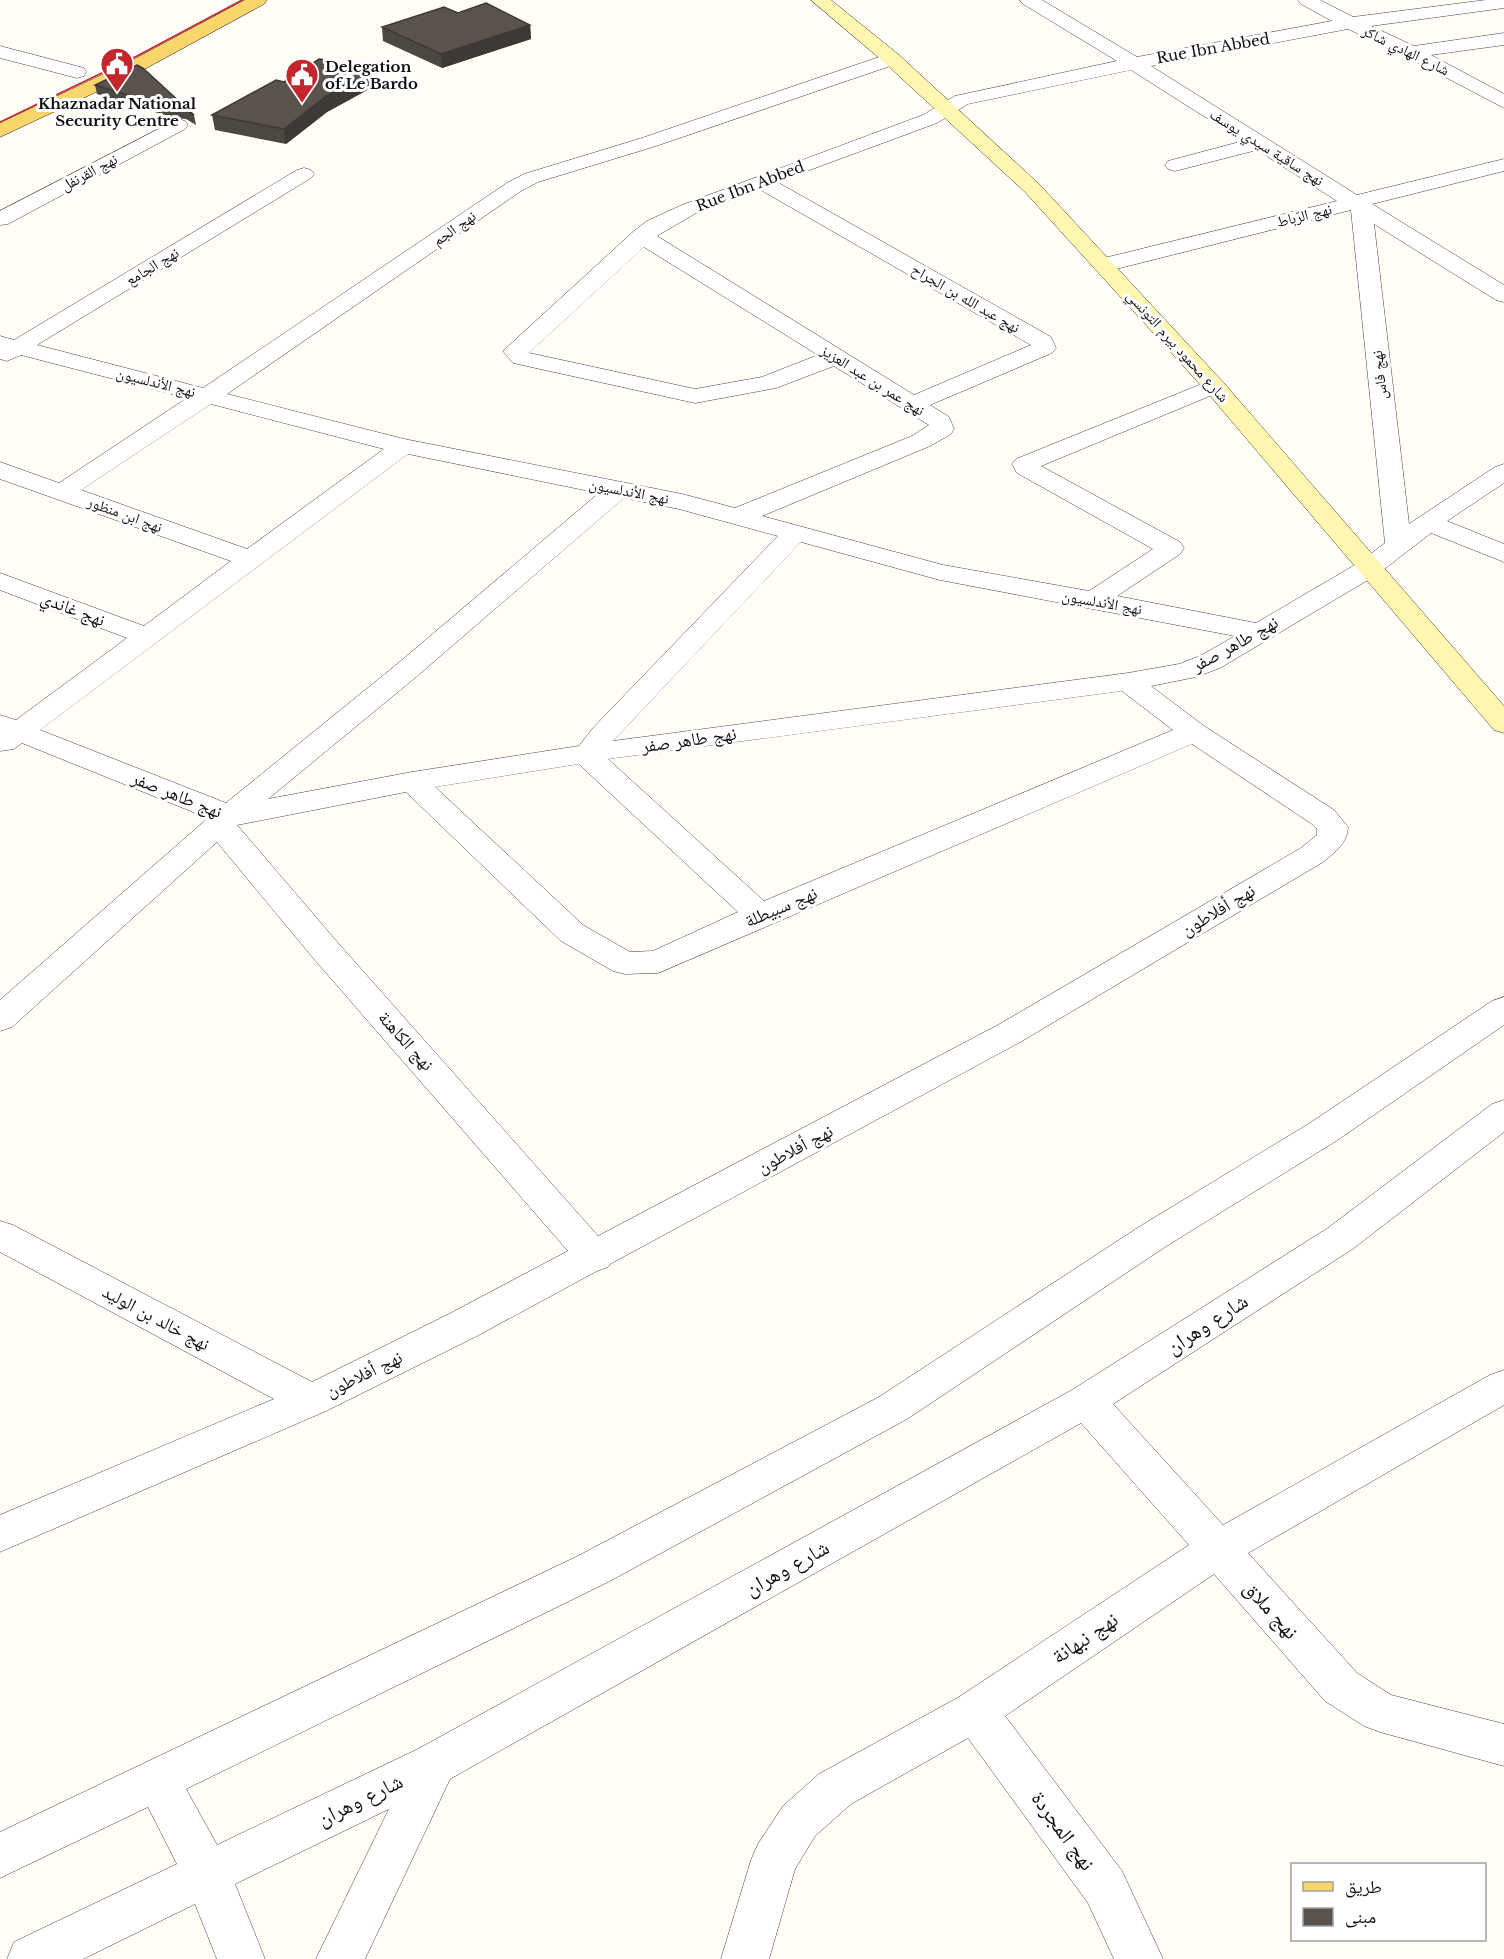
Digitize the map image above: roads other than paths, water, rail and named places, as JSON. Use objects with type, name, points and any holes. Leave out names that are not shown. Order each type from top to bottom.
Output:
[{"type":"main road","points":[[0,131],[134,67],[258,0]]},
{"type":"main road","name":"شارع محمود بيرم التونسي","points":[[820,0],[892,59],[1032,188],[1214,386],[1504,724]]},
{"type":"main road","points":[[48,86],[98,61]]},
{"type":"street","name":"نهج ساقية سيدي يوسف","points":[[1029,0],[1135,63],[1504,295]]},
{"type":"street","name":"شارع الهادي شاكر","points":[[1307,0],[1413,52],[1504,102]]},
{"type":"street","name":"Rue Ibn Abbed","points":[[835,357],[768,383],[695,396],[521,358],[516,354],[516,348],[642,236],[668,219],[760,181],[930,119],[962,100],[1135,63],[1350,23],[1499,2]]},
{"type":"street","points":[[1413,52],[1504,39]]},
{"type":"street","points":[[0,52],[77,72]]},
{"type":"street","name":"نهج الجم","points":[[62,492],[209,396],[514,187],[531,178],[649,142],[892,59]]},
{"type":"street","points":[[1440,67],[1472,63]]},
{"type":"street","name":"نهج القرنفل","points":[[0,219],[178,125]]},
{"type":"street","points":[[1175,165],[1259,143]]},
{"type":"street","name":"نهج الرّباط","points":[[1104,265],[1358,204],[1504,165]]},
{"type":"street","name":"نهج الجامع","points":[[6,349],[304,174]]},
{"type":"street","name":"نهج عبد الله بن الجراح","points":[[760,181],[1044,342],[1044,348],[912,404]]},
{"type":"street","name":"نهج فاس","points":[[1358,204],[1398,544]]},
{"type":"street","name":"نهج عمر بن عبد العزيز","points":[[642,236],[940,422],[942,429],[921,441],[739,516]]},
{"type":"street","name":"نهج الأندلسيون","points":[[6,349],[209,396],[403,446],[619,489],[739,516],[940,572],[1259,632]]},
{"type":"street","points":[[1094,600],[1171,548],[1024,466],[1214,386]]},
{"type":"street","points":[[6,734],[146,636],[403,446]]},
{"type":"street","name":"نهج ابن منظور","points":[[0,470],[249,560]]},
{"type":"street","name":"نهج طاهر صفر","points":[[6,734],[225,820],[412,781],[589,753],[1128,682],[1200,667],[1369,568],[1428,522],[1504,472]]},
{"type":"street","points":[[0,1019],[225,820],[406,671],[619,489]]},
{"type":"street","points":[[1428,522],[1504,554]]},
{"type":"street","points":[[760,915],[593,762],[589,753],[603,734],[796,532]]},
{"type":"street","name":"نهج غاندي","points":[[0,581],[146,636]]},
{"type":"street","name":"نهج أفلاطون","points":[[0,1534],[312,1400],[595,1257],[1010,1033],[1312,855],[1332,838],[1333,827],[1323,817],[1194,732],[1128,682]]},
{"type":"street","name":"نهج سبيطلة","points":[[412,781],[572,933],[625,963],[658,962],[760,915],[1194,732]]},
{"type":"street","name":"نهج الكاهنة","points":[[225,820],[326,951],[595,1257]]},
{"type":"street","points":[[0,1856],[593,1569],[893,1408],[1152,1237],[1323,1132],[1504,1009]]},
{"type":"street","name":"شارع وهران","points":[[31,1959],[434,1764],[1086,1401],[1341,1238],[1504,1113]]},
{"type":"street","name":"نهج خالد بن الوليد","points":[[0,1235],[312,1400]]},
{"type":"street","name":"نهج نبهانة","points":[[745,1959],[774,1860],[800,1821],[835,1789],[975,1711],[1216,1550],[1504,1386]]},
{"type":"street","name":"نهج ملاق","points":[[1086,1401],[1216,1550],[1341,1687],[1380,1712],[1504,1745]]},
{"type":"street","name":"نهج المجردة","points":[[975,1711],[1105,1887],[1139,1959]]},
{"type":"street","points":[[340,1959],[434,1764]]},
{"type":"street","points":[[157,1779],[207,1874],[241,1959]]},
{"type":"tram line","points":[[0,122],[137,56],[242,0]]},
{"type":"place","name":"Khaznadar National Security Centre","points":[[117,93]]},
{"type":"place","name":"Delegation of Le Bardo","points":[[302,104]]}]
